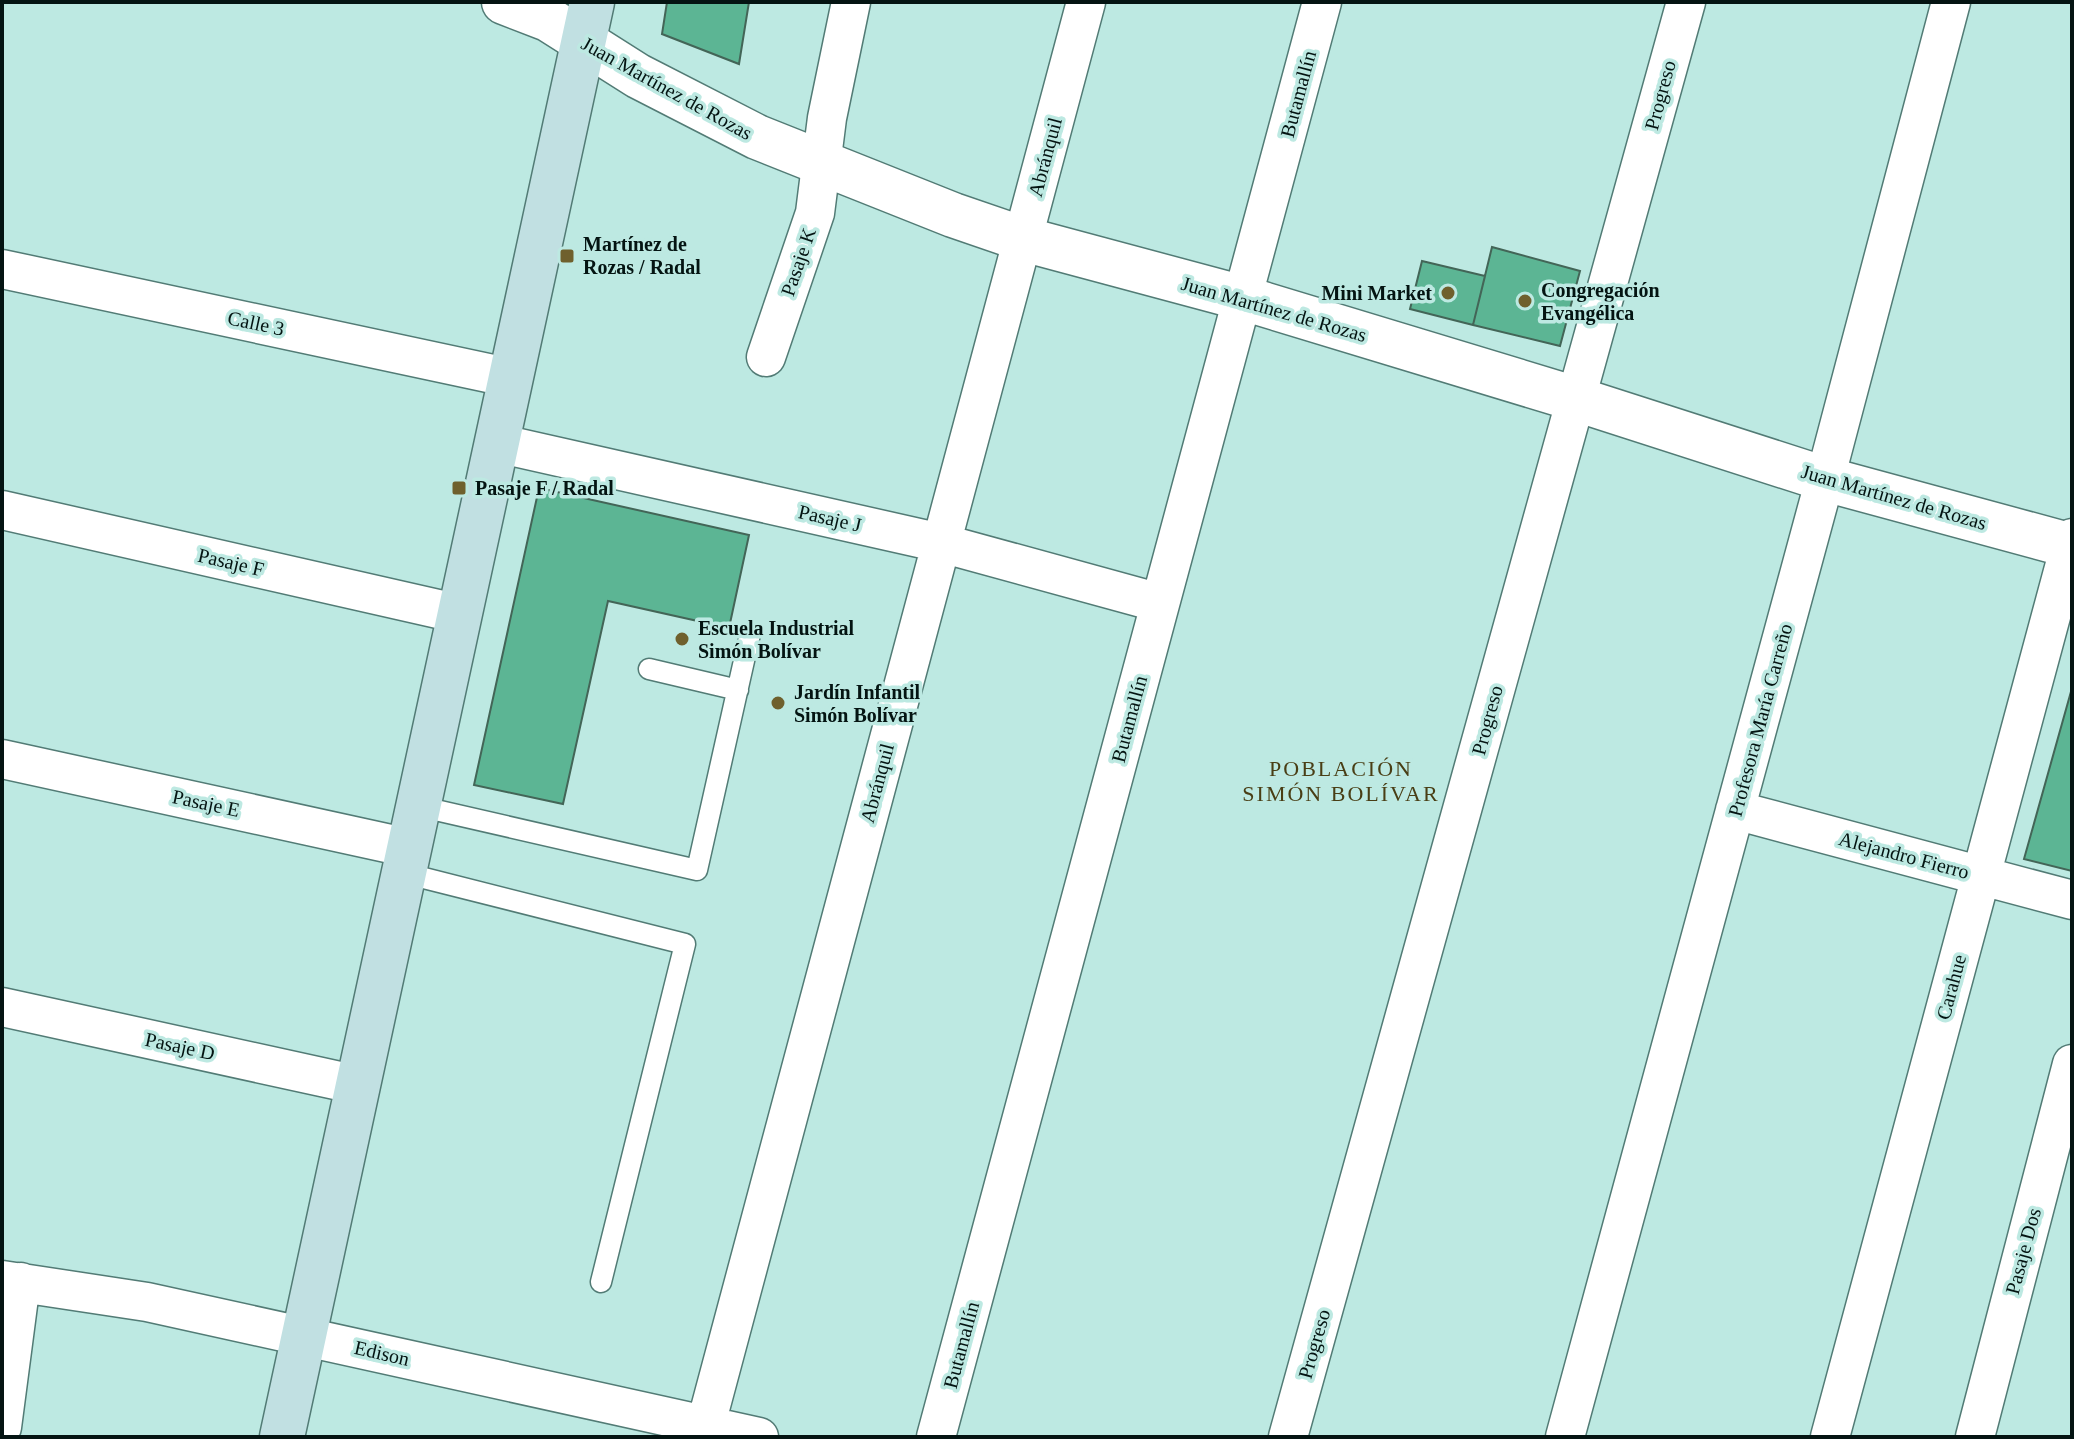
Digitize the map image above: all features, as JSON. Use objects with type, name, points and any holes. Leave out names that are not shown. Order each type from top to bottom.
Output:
[{"type":"main road","points":[[282,1437],[588,22]]},
{"type":"street","name":"Juan Martínez de Rozas","points":[[504,2],[548,19],[588,22],[694,107],[821,165],[1023,239],[1243,298],[1576,399],[1825,479],[2071,543]]},
{"type":"street","name":"Pasaje K","points":[[766,357],[815,213],[827,118],[851,2]]},
{"type":"street","name":"Abránquil","points":[[680,1426],[941,543],[1086,2]]},
{"type":"street","name":"Butamallín","points":[[936,1437],[1322,2]]},
{"type":"street","name":"Progreso","points":[[1288,1437],[1686,2]]},
{"type":"street","name":"Profesora María Carreño","points":[[1565,1437],[1951,2]]},
{"type":"street","name":"Calle 3","points":[[2,269],[511,378]]},
{"type":"street","name":"Pasaje J","points":[[497,443],[941,543],[1160,603]]},
{"type":"street","name":"Pasaje F","points":[[2,510],[460,614]]},
{"type":"street","name":"Carahue","points":[[1830,1437],[2071,543]]},
{"type":"street","name":"Pasaje E","points":[[2,759],[406,861]]},
{"type":"street","name":"Alejandro Fierro","points":[[1735,810],[2072,900]]},
{"type":"street","name":"Pasaje D","points":[[2,1007],[358,1085]]},
{"type":"street","name":"Pasaje Dos","points":[[1975,1437],[2072,1064]]},
{"type":"street","name":"Edison","points":[[12,1281],[147,1302],[304,1335],[680,1426],[759,1437]]},
{"type":"street","points":[[2,1427],[12,1281]]},
{"type":"lane","points":[[418,806],[697,870],[750,634]]},
{"type":"lane","points":[[649,669],[738,690]]},
{"type":"lane","points":[[406,861],[685,944],[601,1282]]},
{"type":"building","points":[[667,2],[749,2],[739,64],[662,34]]},
{"type":"building","name":"Congregación Evangélica","points":[[1492,247],[1580,271],[1560,346],[1473,325]]},
{"type":"building","name":"Mini Market","points":[[1422,261],[1485,276],[1473,325],[1410,309]]},
{"type":"building","points":[[539,488],[749,535],[729,628],[608,601],[563,804],[474,785]]},
{"type":"building","points":[[2072,688],[2072,871],[2024,859]]},
{"type":"place","name":"Martínez de Rozas / Radal","points":[[567,256]]},
{"type":"place","name":"Mini Market","points":[[1448,293]]},
{"type":"place","name":"Congregación Evangélica","points":[[1525,301]]},
{"type":"place","name":"Pasaje F / Radal","points":[[459,488]]},
{"type":"place","name":"Escuela Industrial Simón Bolívar","points":[[682,639]]},
{"type":"place","name":"Jardín Infantil Simón Bolívar","points":[[778,703]]},
{"type":"district","name":"POBLACIÓN SIMÓN BOLÍVAR","points":[[1341,780]]}]
